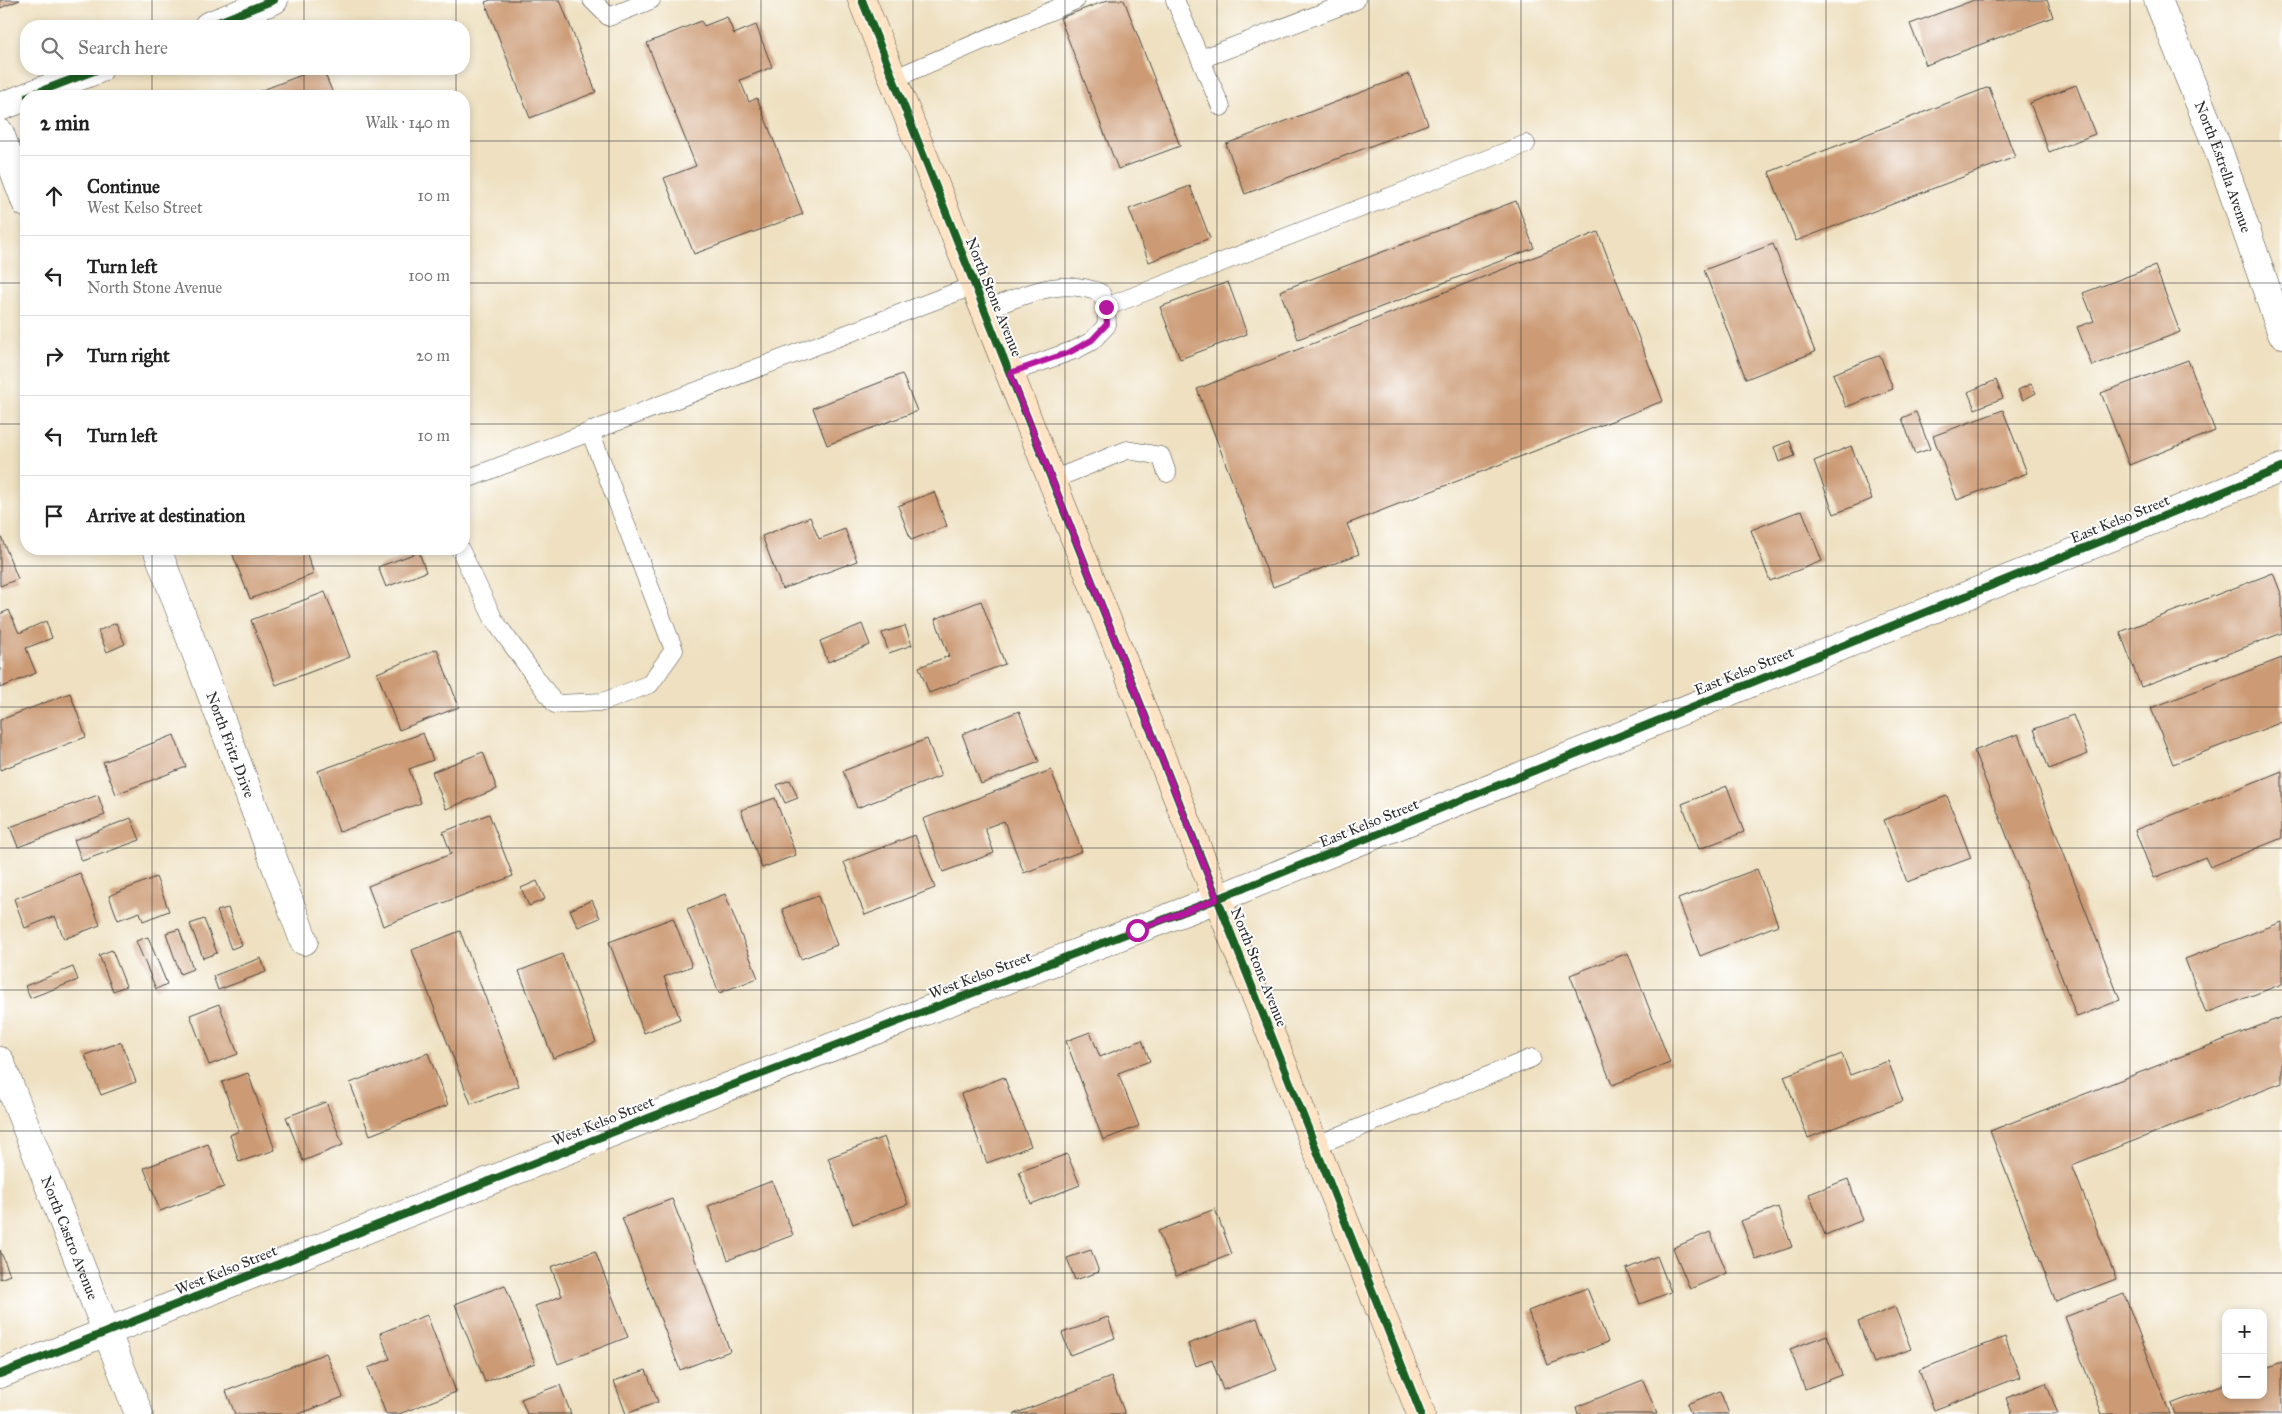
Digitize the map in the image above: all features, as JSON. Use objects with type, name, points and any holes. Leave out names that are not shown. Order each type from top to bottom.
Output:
[{"type":"main road","name":"North Stone Avenue","points":[[862,0],[1421,1414]]},
{"type":"street","points":[[223,20],[274,0]]},
{"type":"street","name":"North Estrella Avenue","points":[[2158,0],[2218,149],[2282,334]]},
{"type":"street","points":[[45,90],[84,75]]},
{"type":"street","points":[[0,107],[20,100]]},
{"type":"street","points":[[0,133],[20,187]]},
{"type":"street","name":"East Kelso Street","points":[[1217,899],[2282,468]]},
{"type":"street","name":"North Fritz Drive","points":[[158,555],[304,941]]},
{"type":"street","name":"West Kelso Street","points":[[0,1374],[712,1093],[1217,899]]},
{"type":"street","name":"North Castro Avenue","points":[[0,1061],[139,1414]]},
{"type":"lane","points":[[592,0],[608,17],[651,0]]},
{"type":"lane","points":[[893,80],[1076,0]]},
{"type":"lane","points":[[1175,0],[1220,107]]},
{"type":"lane","points":[[1201,59],[1356,0]]},
{"type":"lane","points":[[1106,307],[1526,144]]},
{"type":"lane","points":[[470,478],[590,431],[980,298],[1056,286],[1086,287],[1101,293],[1106,307],[1107,324],[1092,340],[1070,352],[1010,373]]},
{"type":"lane","points":[[463,555],[494,620],[555,704],[603,702],[650,684],[674,650],[590,431]]},
{"type":"lane","points":[[1052,480],[1127,450],[1161,456],[1167,473]]},
{"type":"lane","points":[[1314,1146],[1532,1058]]},
{"type":"building","points":[[0,0],[20,0],[0,8]]},
{"type":"building","points":[[491,0],[560,0],[596,92],[530,118],[485,2]]},
{"type":"building","points":[[1108,0],[1124,0],[1180,146],[1118,169],[1060,18]]},
{"type":"building","points":[[1974,0],[2047,0],[2053,17],[1926,65],[1910,24]]},
{"type":"building","points":[[727,17],[734,34],[756,25],[772,67],[740,80],[749,102],[757,98],[803,214],[694,254],[664,178],[696,166],[647,43],[701,21],[704,26]]},
{"type":"building","points":[[1409,74],[1428,124],[1245,194],[1226,144]]},
{"type":"building","points":[[302,75],[325,75],[332,90],[263,90]]},
{"type":"building","points":[[2076,85],[2095,134],[2049,152],[2030,103]]},
{"type":"building","points":[[1989,87],[2015,157],[1796,241],[1769,172]]},
{"type":"building","points":[[1190,186],[1210,238],[1149,262],[1129,209]]},
{"type":"building","points":[[1516,201],[1534,248],[1298,339],[1280,291]]},
{"type":"building","points":[[1598,232],[1663,401],[1347,524],[1359,554],[1273,587],[1197,389]]},
{"type":"building","points":[[1773,244],[1815,352],[1746,379],[1704,270]]},
{"type":"building","points":[[2155,266],[2180,332],[2092,366],[2077,327],[2094,321],[2083,293]]},
{"type":"building","points":[[1228,282],[1247,334],[1180,359],[1160,307]]},
{"type":"building","points":[[1880,355],[1893,389],[1846,407],[1833,374]]},
{"type":"building","points":[[2188,360],[2215,431],[2129,465],[2101,393]]},
{"type":"building","points":[[902,374],[917,411],[827,445],[813,408]]},
{"type":"building","points":[[1996,380],[2003,398],[1975,409],[1968,392]]},
{"type":"building","points":[[2031,384],[2036,393],[2023,400],[2018,390]]},
{"type":"building","points":[[2003,410],[2027,473],[1957,500],[1933,436]]},
{"type":"building","points":[[1916,412],[1930,449],[1915,454],[1902,418]]},
{"type":"building","points":[[1790,441],[1795,456],[1779,462],[1774,447]]},
{"type":"building","points":[[1851,446],[1872,499],[1834,514],[1814,461]]},
{"type":"building","points":[[934,492],[947,526],[911,540],[898,506]]},
{"type":"building","points":[[1802,510],[1822,561],[1770,581],[1751,530]]},
{"type":"building","points":[[810,517],[819,539],[845,529],[857,561],[782,589],[762,536]]},
{"type":"building","points":[[0,534],[18,579],[0,586]]},
{"type":"building","points":[[233,555],[307,555],[314,574],[250,599]]},
{"type":"building","points":[[411,555],[420,555],[426,572],[386,587],[378,567]]},
{"type":"building","points":[[2273,573],[2282,596],[2282,633],[2141,687],[2120,632]]},
{"type":"building","points":[[325,592],[350,657],[276,685],[251,620]]},
{"type":"building","points":[[981,601],[1005,664],[929,693],[919,667],[949,656],[935,619]]},
{"type":"building","points":[[9,610],[19,633],[46,621],[52,638],[26,648],[36,673],[0,688],[0,614]]},
{"type":"building","points":[[116,623],[125,644],[107,652],[98,631]]},
{"type":"building","points":[[862,624],[870,645],[828,662],[820,641]]},
{"type":"building","points":[[905,626],[912,645],[889,653],[882,633]]},
{"type":"building","points":[[437,649],[459,707],[399,730],[377,673]]},
{"type":"building","points":[[2282,658],[2282,722],[2173,764],[2151,708]]},
{"type":"building","points":[[70,693],[86,737],[0,770],[0,720]]},
{"type":"building","points":[[1019,711],[1039,762],[981,784],[962,734]]},
{"type":"building","points":[[2073,715],[2088,754],[2049,769],[2034,729]]},
{"type":"building","points":[[423,733],[433,760],[409,769],[421,803],[339,832],[318,771]]},
{"type":"building","points":[[2018,734],[2120,1000],[2077,1017],[1974,751]]},
{"type":"building","points":[[174,735],[186,767],[116,794],[103,762]]},
{"type":"building","points":[[927,739],[941,776],[857,808],[843,771]]},
{"type":"building","points":[[483,752],[497,789],[446,809],[432,772]]},
{"type":"building","points":[[1051,770],[1082,851],[1024,873],[1004,821],[985,828],[994,853],[943,872],[923,819]]},
{"type":"building","points":[[2282,771],[2282,838],[2210,867],[2205,857],[2154,878],[2135,830]]},
{"type":"building","points":[[790,780],[798,798],[785,803],[777,785]]},
{"type":"building","points":[[1727,786],[1744,832],[1699,849],[1682,804]]},
{"type":"building","points":[[98,795],[105,815],[18,847],[10,827]]},
{"type":"building","points":[[1947,796],[1971,858],[1907,882],[1884,820]]},
{"type":"building","points":[[775,798],[796,855],[762,868],[741,810]]},
{"type":"building","points":[[489,814],[513,876],[383,926],[368,886],[451,854],[443,832]]},
{"type":"building","points":[[131,818],[140,840],[82,861],[74,840]]},
{"type":"building","points":[[915,835],[935,888],[865,915],[844,862]]},
{"type":"building","points":[[1757,869],[1778,925],[1700,956],[1678,899]]},
{"type":"building","points":[[80,873],[100,925],[64,939],[55,916],[25,928],[14,899]]},
{"type":"building","points":[[156,877],[169,911],[143,921],[140,912],[118,920],[109,896]]},
{"type":"building","points":[[537,881],[545,899],[529,906],[521,888]]},
{"type":"building","points":[[725,894],[758,978],[719,993],[687,909]]},
{"type":"building","points":[[818,896],[837,945],[801,959],[782,909]]},
{"type":"building","points":[[592,900],[600,918],[578,927],[570,910]]},
{"type":"building","points":[[228,908],[242,945],[231,949],[217,911]]},
{"type":"building","points":[[673,918],[692,966],[664,977],[680,1019],[644,1033],[609,942]]},
{"type":"building","points":[[204,919],[217,953],[203,958],[190,924]]},
{"type":"building","points":[[2282,922],[2282,984],[2206,1013],[2185,959]]},
{"type":"building","points":[[179,929],[193,969],[180,974],[166,933]]},
{"type":"building","points":[[460,931],[519,1086],[471,1104],[412,950]]},
{"type":"building","points":[[148,937],[167,984],[156,989],[136,941]]},
{"type":"building","points":[[112,950],[126,986],[113,991],[99,955]]},
{"type":"building","points":[[1628,953],[1670,1063],[1612,1085],[1570,975]]},
{"type":"building","points":[[562,954],[596,1042],[553,1058],[519,971]]},
{"type":"building","points":[[261,958],[266,972],[218,990],[213,976]]},
{"type":"building","points":[[73,967],[78,980],[30,998],[25,986]]},
{"type":"building","points":[[219,1004],[238,1054],[209,1065],[190,1015]]},
{"type":"building","points":[[2282,1017],[2282,1083],[2072,1165],[2116,1279],[2056,1302],[1990,1131]]},
{"type":"building","points":[[1090,1032],[1100,1057],[1142,1040],[1150,1061],[1118,1073],[1139,1126],[1103,1140],[1066,1041]]},
{"type":"building","points":[[121,1042],[136,1082],[101,1095],[85,1055]]},
{"type":"building","points":[[428,1053],[448,1105],[370,1135],[350,1083]]},
{"type":"building","points":[[1842,1054],[1850,1075],[1888,1061],[1903,1101],[1808,1138],[1784,1076]]},
{"type":"building","points":[[248,1073],[275,1150],[239,1162],[230,1135],[239,1131],[222,1082]]},
{"type":"building","points":[[1004,1077],[1031,1146],[987,1163],[961,1094]]},
{"type":"building","points":[[326,1102],[343,1145],[303,1161],[286,1117]]},
{"type":"building","points":[[884,1137],[908,1204],[853,1224],[828,1158]]},
{"type":"building","points":[[208,1144],[224,1187],[160,1211],[144,1168]]},
{"type":"building","points":[[1067,1154],[1080,1185],[1031,1204],[1019,1172]]},
{"type":"building","points":[[1848,1179],[1863,1220],[1825,1235],[1809,1194]]},
{"type":"building","points":[[772,1181],[793,1235],[728,1260],[708,1206]]},
{"type":"building","points":[[672,1199],[730,1351],[680,1370],[622,1218]]},
{"type":"building","points":[[1778,1207],[1792,1247],[1756,1260],[1741,1221]]},
{"type":"building","points":[[1215,1209],[1232,1254],[1176,1276],[1158,1231]]},
{"type":"building","points":[[1710,1232],[1727,1273],[1690,1289],[1673,1248]]},
{"type":"building","points":[[0,1250],[10,1275],[0,1279]]},
{"type":"building","points":[[1091,1250],[1099,1272],[1075,1280],[1067,1258]]},
{"type":"building","points":[[595,1251],[628,1337],[558,1364],[535,1306],[562,1296],[551,1267]]},
{"type":"building","points":[[1657,1256],[1671,1292],[1640,1304],[1626,1269]]},
{"type":"building","points":[[505,1285],[535,1363],[485,1382],[455,1304]]},
{"type":"building","points":[[1587,1288],[1608,1342],[1548,1365],[1528,1311]]},
{"type":"building","points":[[2124,1294],[2170,1414],[2102,1414],[2065,1317]]},
{"type":"building","points":[[1895,1307],[1911,1349],[1874,1363],[1858,1322]]},
{"type":"building","points":[[427,1315],[456,1392],[399,1414],[386,1414],[368,1368],[390,1359],[380,1333]]},
{"type":"building","points":[[1108,1317],[1115,1338],[1070,1355],[1062,1333]]},
{"type":"building","points":[[1257,1318],[1277,1370],[1223,1390],[1212,1360],[1196,1366],[1188,1344]]},
{"type":"building","points":[[1827,1335],[1842,1375],[1805,1389],[1790,1349]]},
{"type":"building","points":[[2005,1337],[2020,1377],[1934,1410],[1919,1370]]},
{"type":"building","points":[[326,1353],[343,1397],[299,1414],[235,1414],[226,1391]]},
{"type":"building","points":[[2282,1362],[2282,1414],[2175,1414],[2171,1404],[2222,1385],[2222,1399],[2267,1399],[2267,1368]]},
{"type":"building","points":[[646,1370],[658,1402],[626,1414],[614,1381]]},
{"type":"building","points":[[1111,1377],[1125,1414],[1014,1414]]},
{"type":"building","points":[[1643,1380],[1657,1414],[1578,1414],[1576,1407]]},
{"type":"building","points":[[2046,1383],[2058,1414],[2012,1414],[2006,1398]]},
{"type":"building","points":[[560,1385],[571,1414],[527,1414],[521,1399]]},
{"type":"building","points":[[1720,1391],[1729,1414],[1691,1414],[1687,1404]]},
{"type":"cycle path","points":[[223,20],[274,0]]},
{"type":"cycle path","points":[[862,0],[1421,1414]]},
{"type":"cycle path","points":[[44,90],[83,75]]},
{"type":"cycle path","points":[[0,1374],[712,1093],[1217,899],[2282,468]]},
{"type":"route","points":[[1106,307],[1107,324],[1092,340],[1070,352],[1010,373],[1217,899],[1137,930]]}]
